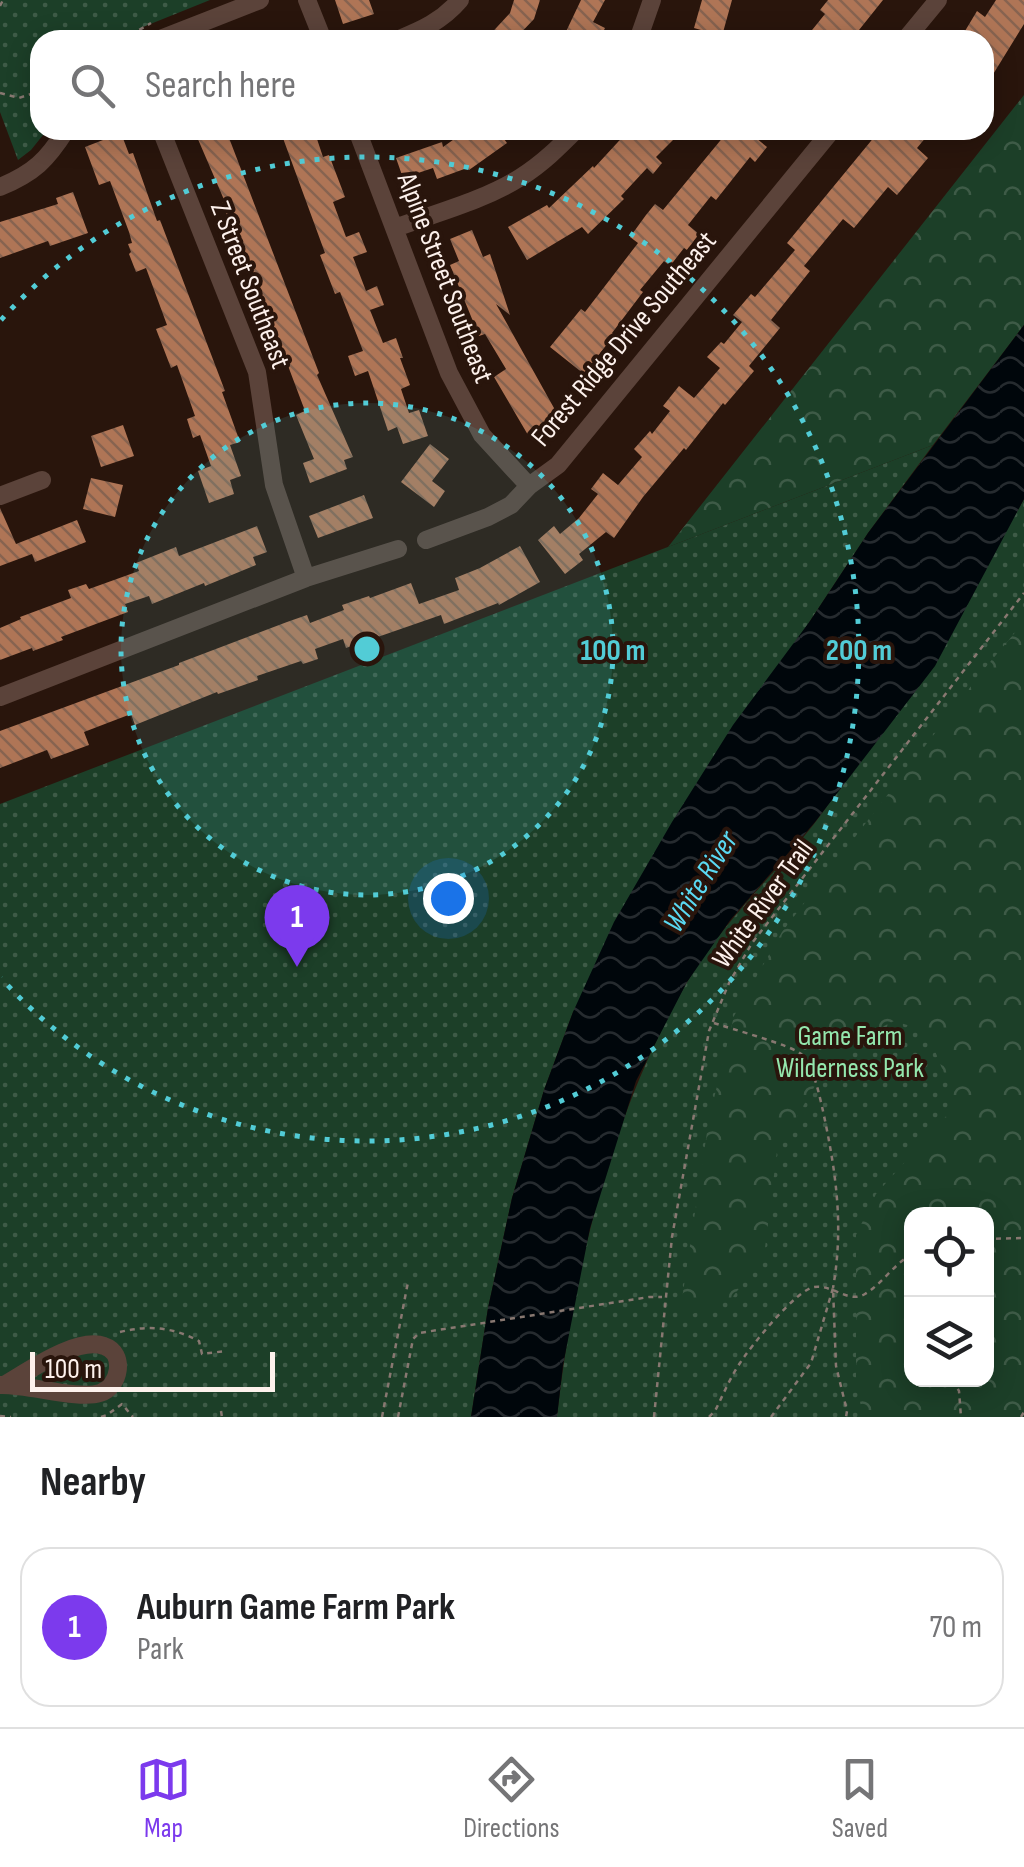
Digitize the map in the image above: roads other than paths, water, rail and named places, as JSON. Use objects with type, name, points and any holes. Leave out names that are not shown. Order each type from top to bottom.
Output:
[{"type":"street","points":[[184,30],[260,0]]},
{"type":"street","points":[[307,0],[318,30]]},
{"type":"street","points":[[424,30],[460,0]]},
{"type":"street","points":[[642,30],[652,0]]},
{"type":"street","points":[[913,30],[938,0]]},
{"type":"street","points":[[0,186],[41,164],[59,140]]},
{"type":"street","name":"Z Street Southeast","points":[[165,140],[257,372],[268,460],[306,578]]},
{"type":"street","name":"Alpine Street Southeast","points":[[362,140],[463,402],[482,435],[529,486]]},
{"type":"street","points":[[396,228],[498,189],[522,176],[567,140]]},
{"type":"street","name":"Forest Ridge Drive Southeast","points":[[426,540],[510,505],[558,465],[824,140]]},
{"type":"street","points":[[0,496],[42,480]]},
{"type":"street","points":[[0,696],[306,578],[398,549]]},
{"type":"street","points":[[103,1345],[113,1352],[118,1364],[115,1384],[90,1395],[2,1385],[76,1347],[103,1345]]},
{"type":"water","name":"White River","points":[[1024,325],[1024,499],[935,666],[815,822],[731,919],[687,982],[636,1081],[590,1228],[563,1365],[557,1417],[471,1417],[488,1308],[512,1198],[544,1090],[573,1012],[614,922],[733,725],[810,621],[868,533]]},
{"type":"place","name":"Auburn Game Farm Park","points":[[297,967]]},
{"type":"park label","name":"Game Farm Wilderness Park","points":[[850,1052]]}]
